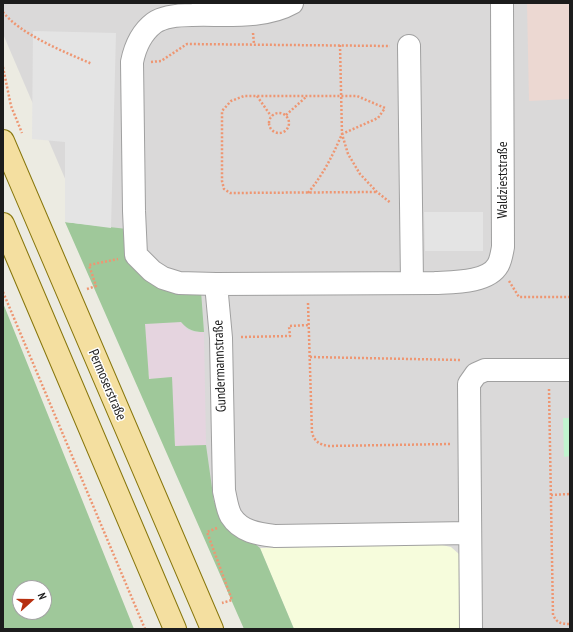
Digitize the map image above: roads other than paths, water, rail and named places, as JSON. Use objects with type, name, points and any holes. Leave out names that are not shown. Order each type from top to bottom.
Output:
[{"type":"main road","name":"Permoserstraße","points":[[3,141],[212,629]]},
{"type":"main road","points":[[3,224],[175,629]]},
{"type":"street","points":[[292,3],[272,12],[253,14],[181,15],[164,18],[155,22],[143,32],[136,46],[132,62],[136,255],[152,271],[163,278],[179,283],[216,284],[412,283],[409,46]]},
{"type":"street","name":"Waldzieststraße","points":[[412,283],[471,281],[492,273],[498,265],[503,241],[502,3]]},
{"type":"street","name":"Gundermannstraße","points":[[216,284],[220,338],[224,491],[231,515],[236,522],[248,532],[275,536],[470,533]]},
{"type":"street","points":[[471,629],[469,384],[476,374],[485,370],[560,370]]}]
